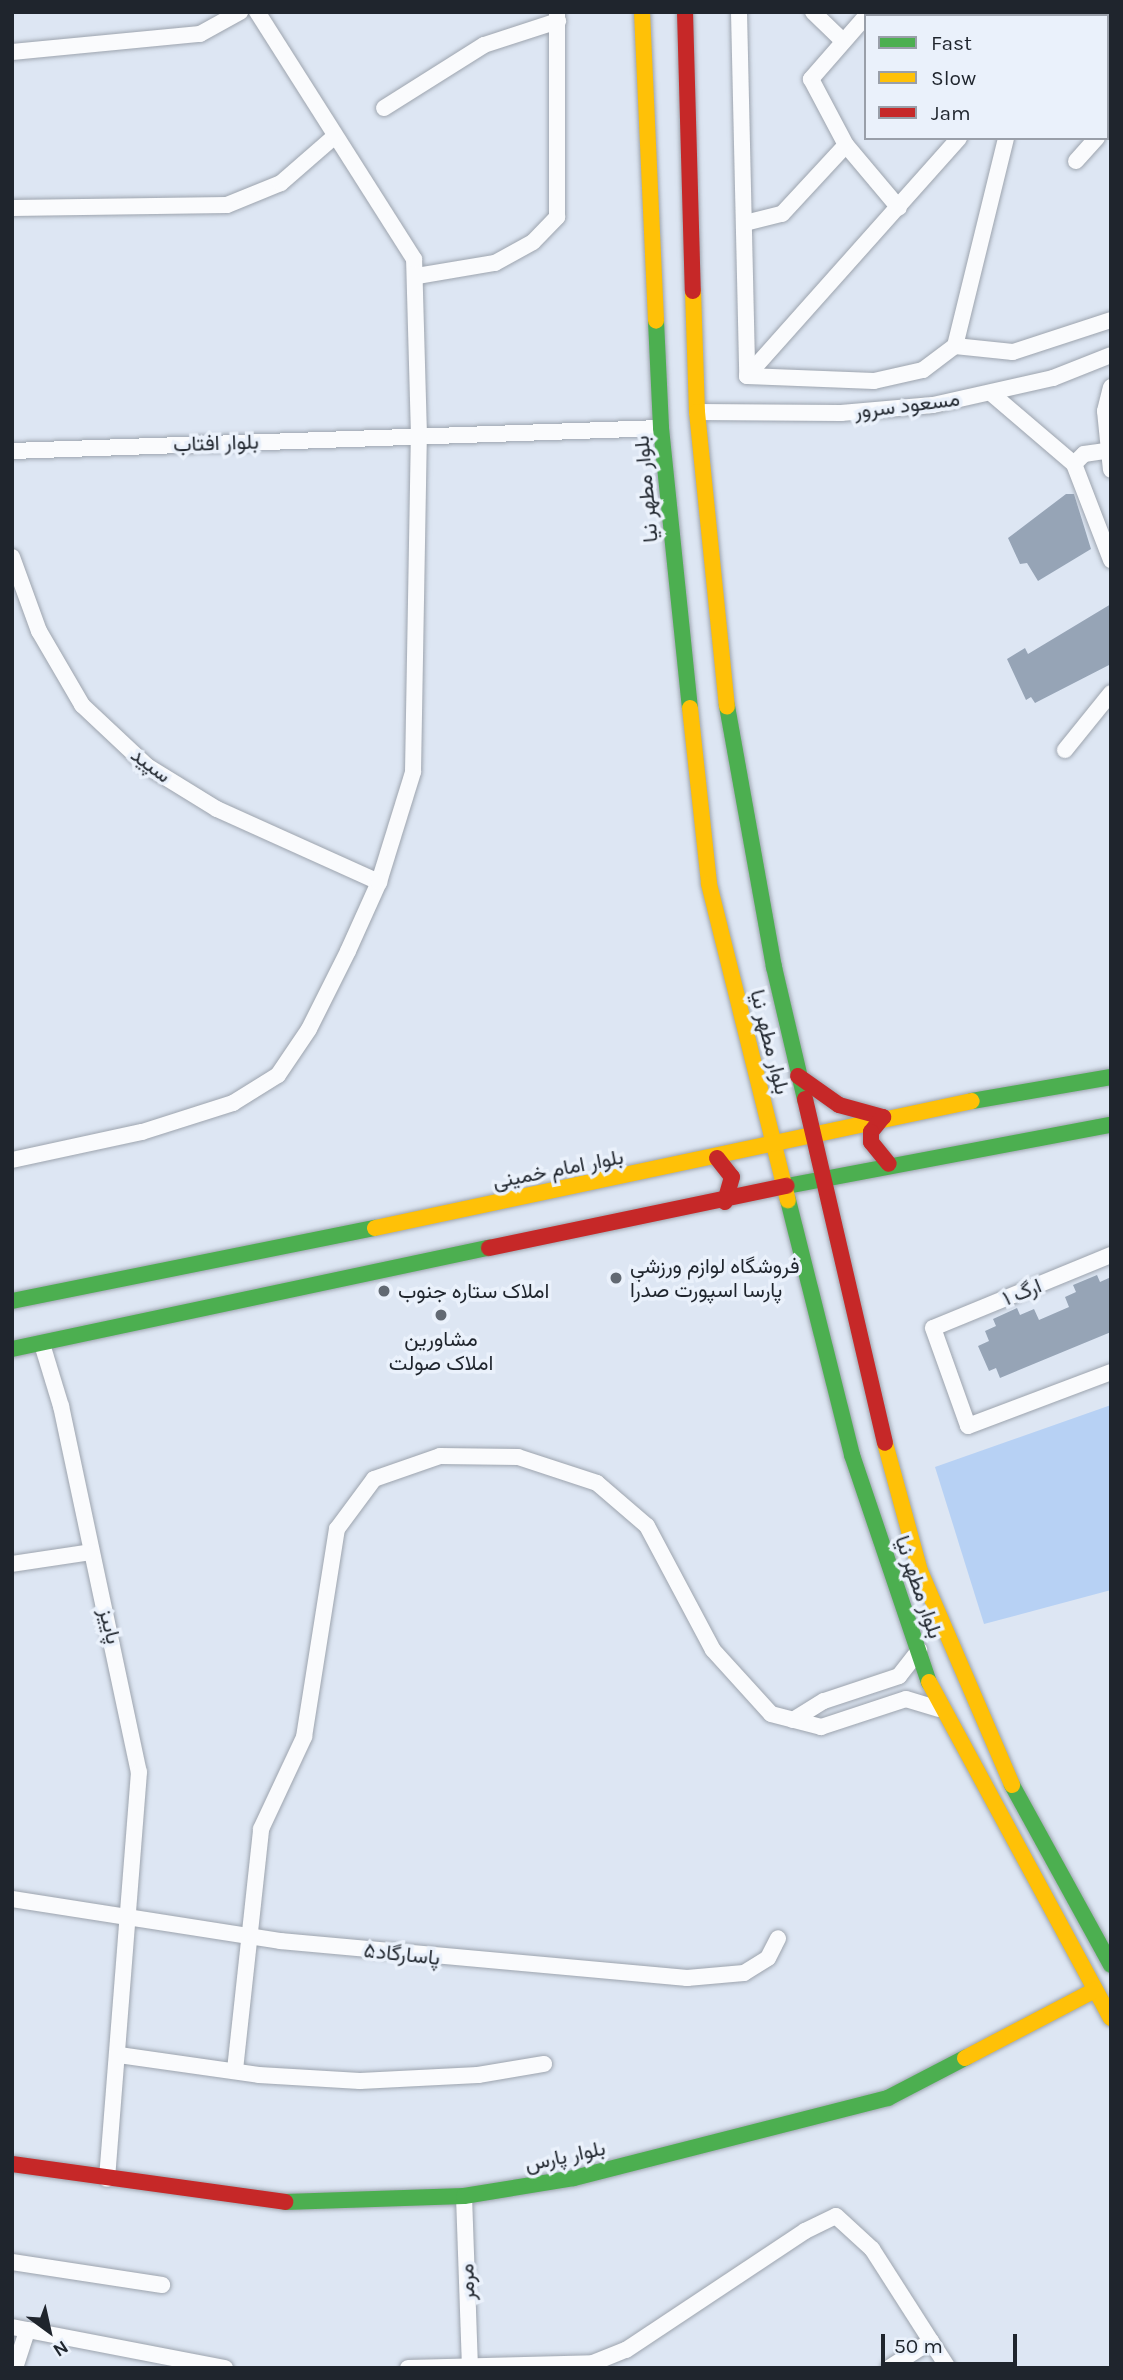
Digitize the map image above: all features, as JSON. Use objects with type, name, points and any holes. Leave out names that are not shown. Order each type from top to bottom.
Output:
[{"type":"main road","name":"بلوار مطهر نیا","points":[[642,12],[661,428],[709,884],[852,1455],[927,1678],[939,1709],[1111,2018]]},
{"type":"main road","name":"بلوار مطهر نیا","points":[[685,12],[697,412],[729,728],[798,1076],[885,1445],[920,1571],[956,1663],[1024,1815],[1111,1965]]},
{"type":"main road","points":[[798,1076],[839,1105],[883,1117],[871,1132],[871,1142],[889,1164]]},
{"type":"main road","name":"بلوار امام خمینی","points":[[12,1301],[775,1147],[883,1117],[1111,1077]]},
{"type":"main road","points":[[12,1349],[787,1189],[889,1164],[1111,1125]]},
{"type":"main road","points":[[717,1158],[732,1177],[725,1202]]},
{"type":"main road","points":[[927,1678],[956,1663]]},
{"type":"main road","name":"بلوار پارس","points":[[12,2164],[291,2202],[464,2196],[574,2178],[888,2098],[1095,1990]]},
{"type":"street","points":[[12,52],[200,34],[240,12]]},
{"type":"street","points":[[12,1160],[142,1132],[220,1107],[278,1075],[309,1030],[379,882],[414,772],[419,436],[414,259],[257,12]]},
{"type":"street","points":[[739,12],[747,376]]},
{"type":"street","points":[[813,12],[843,41]]},
{"type":"street","points":[[384,107],[484,45],[557,17],[556,217],[533,242],[495,263],[416,276]]},
{"type":"street","points":[[864,18],[811,79],[846,145],[899,208]]},
{"type":"street","points":[[12,208],[227,205],[281,183],[334,137]]},
{"type":"street","points":[[747,376],[958,140]]},
{"type":"street","points":[[747,376],[874,381],[923,370],[955,346],[1006,140]]},
{"type":"street","points":[[1076,161],[1095,140]]},
{"type":"street","points":[[745,223],[782,214],[846,145]]},
{"type":"street","points":[[955,346],[1013,352],[1111,320]]},
{"type":"street","name":"مسعود سرور","points":[[697,412],[841,412],[992,394],[1111,355]]},
{"type":"street","points":[[1111,387],[1106,451],[1111,470]]},
{"type":"street","points":[[992,394],[1074,464],[1111,560]]},
{"type":"street","name":"بلوار افتاب","points":[[12,451],[661,428]]},
{"type":"street","points":[[1074,464],[1084,454],[1106,451]]},
{"type":"street","name":"سپید","points":[[12,557],[39,631],[82,705],[147,766],[217,810],[379,882]]},
{"type":"street","points":[[1065,750],[1111,692]]},
{"type":"street","name":"ارگ ۱","points":[[1111,1255],[933,1328],[968,1426],[1111,1372]]},
{"type":"street","name":"پاییز","points":[[42,1344],[61,1406],[139,1772],[131,1913],[107,2179]]},
{"type":"street","points":[[235,2070],[261,1829],[304,1737],[338,1529],[374,1479],[440,1456],[518,1457],[597,1483],[647,1526],[713,1650],[749,1695],[771,1714],[821,1727],[906,1699],[939,1709]]},
{"type":"street","points":[[12,1564],[91,1552]]},
{"type":"street","points":[[793,1720],[824,1701],[899,1676],[919,1650]]},
{"type":"street","name":"پاسارگاد۵","points":[[12,1899],[131,1913],[248,1935],[499,1965],[716,1979],[744,1973],[768,1958],[778,1938]]},
{"type":"street","points":[[118,2055],[235,2070],[360,2081],[478,2075],[544,2064]]},
{"type":"street","name":"مرمر","points":[[464,2196],[470,2366]]},
{"type":"street","points":[[408,2368],[593,2362],[626,2350],[836,2216],[872,2249],[948,2368]]},
{"type":"street","points":[[12,2262],[162,2285]]},
{"type":"street","points":[[15,2368],[19,2329],[225,2368]]},
{"type":"street","points":[[889,2368],[930,2341]]},
{"type":"shaded area","points":[[1111,1405],[1111,1590],[984,1624],[935,1467]]},
{"type":"building","points":[[1066,494],[1074,494],[1091,549],[1038,581],[1027,563],[1020,564],[1008,538]]},
{"type":"building","points":[[1111,604],[1111,664],[1035,703],[1031,697],[1026,700],[1007,659],[1025,648],[1028,654]]},
{"type":"building","points":[[1097,1275],[1100,1282],[1111,1277],[1111,1332],[1000,1378],[996,1368],[989,1371],[978,1346],[989,1341],[985,1331],[996,1326],[993,1319],[1017,1308],[1020,1315],[1034,1309],[1039,1320],[1069,1307],[1065,1297],[1076,1292],[1073,1285]]},
{"type":"traffic: fast","points":[[656,321],[661,428],[690,708]]},
{"type":"traffic: fast","points":[[727,706],[774,967],[805,1099]]},
{"type":"traffic: fast","points":[[972,1101],[1111,1077]]},
{"type":"traffic: fast","points":[[787,1186],[1111,1125]]},
{"type":"traffic: fast","points":[[788,1200],[852,1455],[929,1682]]},
{"type":"traffic: fast","points":[[12,1301],[375,1228]]},
{"type":"traffic: fast","points":[[12,1349],[489,1248]]},
{"type":"traffic: fast","points":[[1012,1785],[1111,1965]]},
{"type":"traffic: fast","points":[[285,2202],[464,2196],[574,2178],[888,2098],[965,2058]]},
{"type":"traffic: slow","points":[[642,12],[656,321]]},
{"type":"traffic: slow","points":[[693,291],[697,412],[727,706]]},
{"type":"traffic: slow","points":[[690,708],[709,884],[788,1200]]},
{"type":"traffic: slow","points":[[375,1228],[972,1101]]},
{"type":"traffic: slow","points":[[885,1443],[920,1571],[1012,1785]]},
{"type":"traffic: slow","points":[[929,1682],[1111,2018]]},
{"type":"traffic: slow","points":[[965,2058],[1095,1990]]},
{"type":"traffic: jam","points":[[685,12],[693,291]]},
{"type":"traffic: jam","points":[[798,1076],[839,1105],[883,1117],[871,1132],[871,1142],[889,1164]]},
{"type":"traffic: jam","points":[[805,1099],[885,1443]]},
{"type":"traffic: jam","points":[[717,1158],[732,1177],[725,1202]]},
{"type":"traffic: jam","points":[[489,1248],[787,1186]]},
{"type":"traffic: jam","points":[[12,2164],[285,2202]]},
{"type":"place","name":"فروشگاه لوازم ورزشي پارسا اسپورت صدرا","points":[[616,1278]]},
{"type":"place","name":"املاک ستاره جنوب","points":[[384,1291]]},
{"type":"place","name":"مشاورین املاک صولت","points":[[441,1315]]}]
